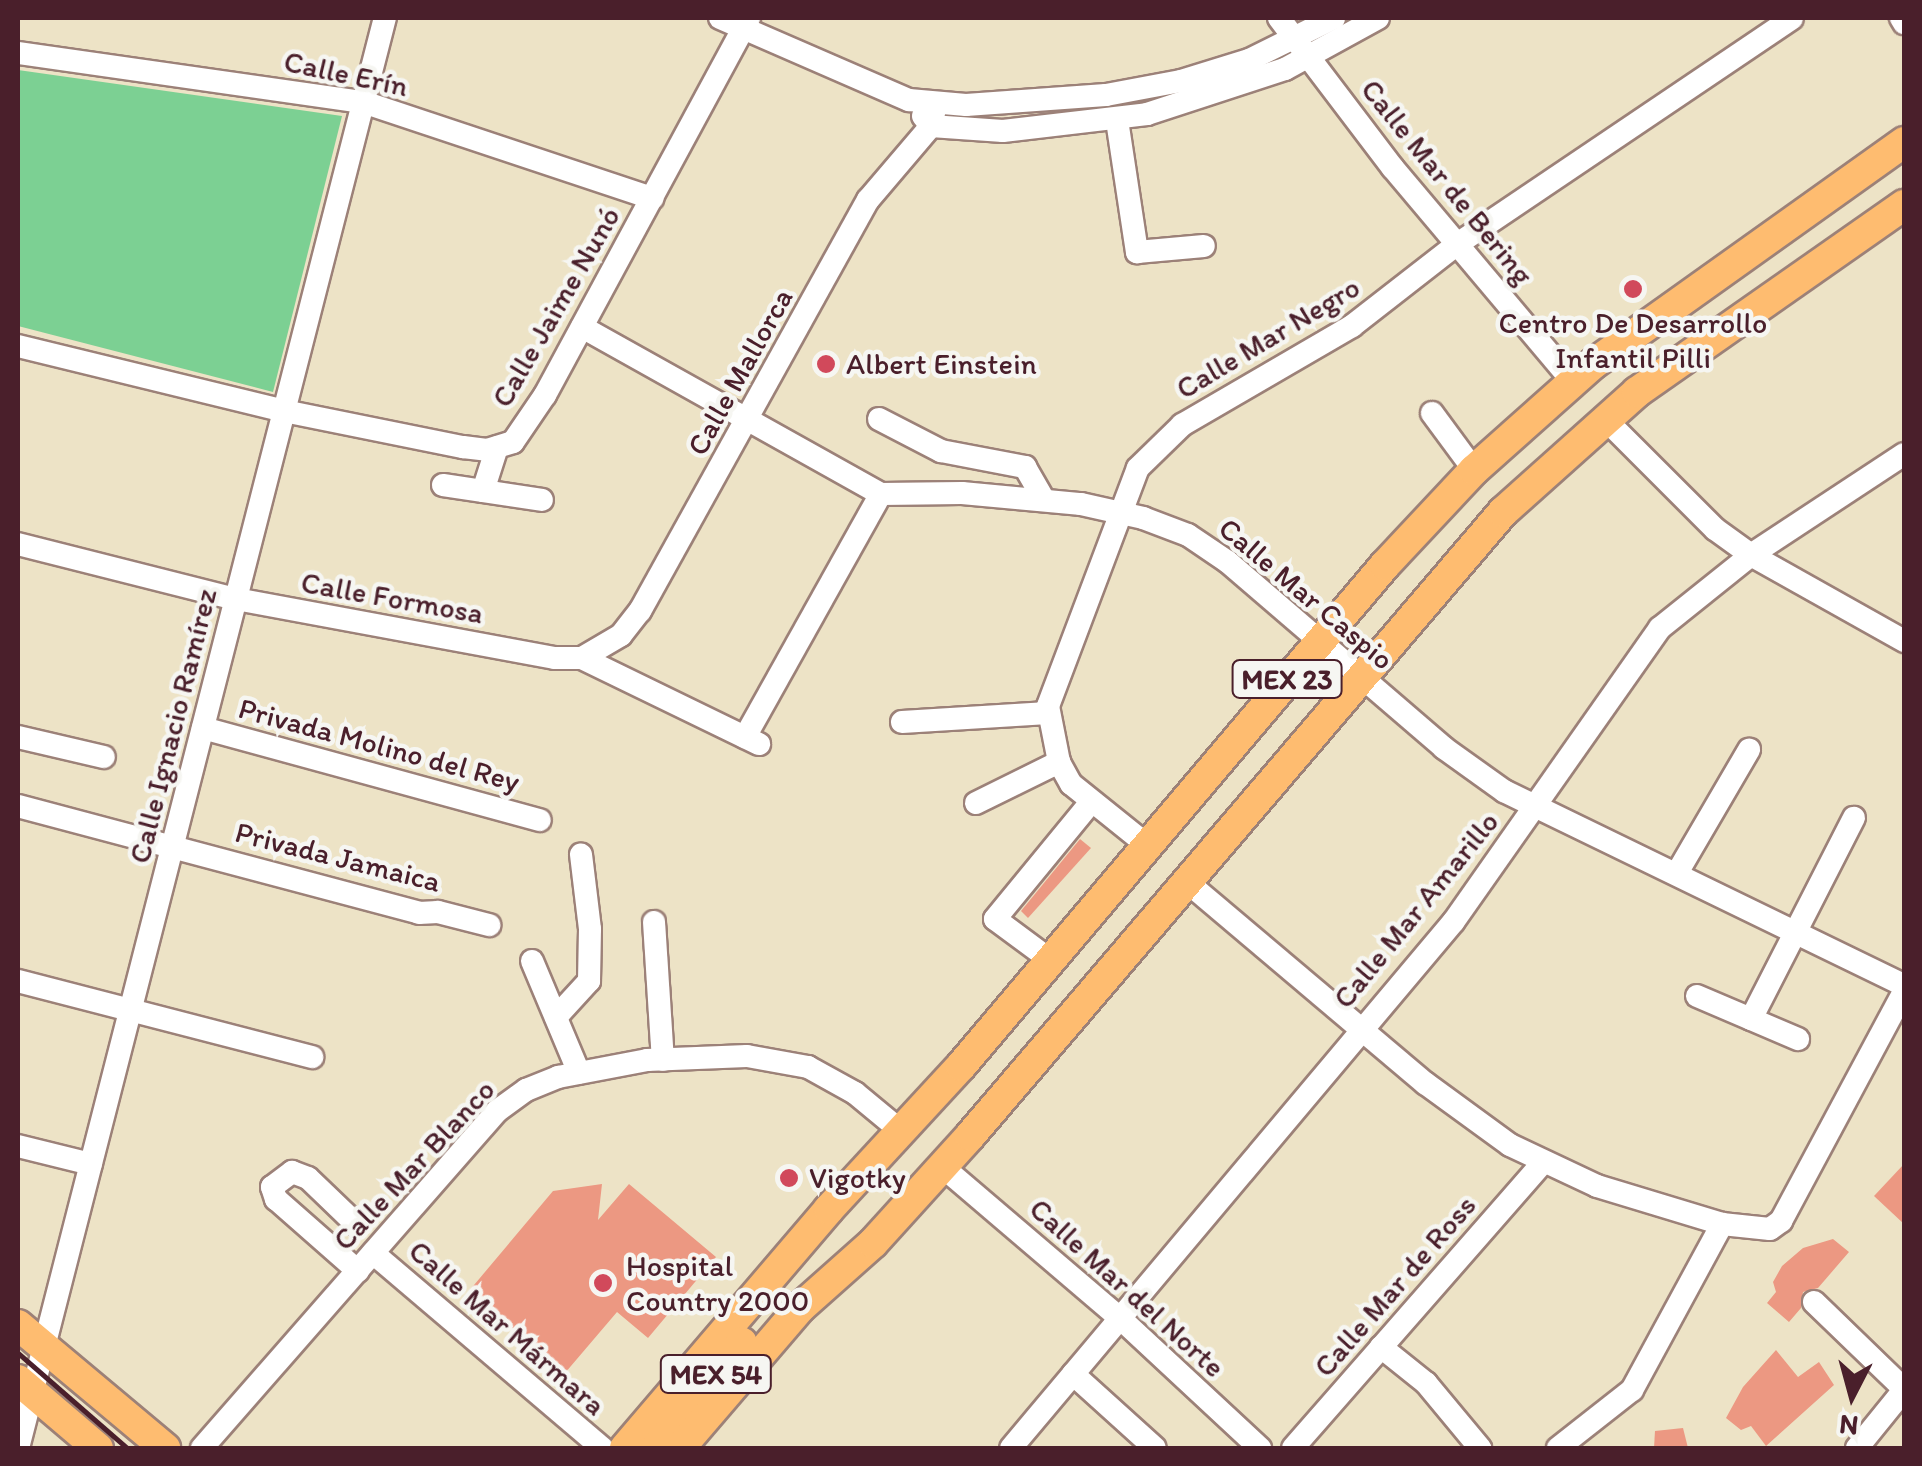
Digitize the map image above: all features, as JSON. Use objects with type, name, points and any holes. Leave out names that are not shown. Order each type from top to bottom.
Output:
[{"type":"main road","points":[[1756,244],[1904,142]]},
{"type":"main road","name":"MEX 23","points":[[625,1448],[829,1209],[870,1168],[1320,640],[1474,470],[1574,382],[1756,244],[1904,160]]},
{"type":"main road","name":"MEX 23","points":[[873,1243],[970,1136],[1502,512],[1637,392],[1904,205]]},
{"type":"main road","name":"MEX 23","points":[[702,1448],[813,1315],[951,1174],[968,1153],[970,1136]]},
{"type":"main road","name":"MEX 54","points":[[680,1448],[788,1303],[870,1168]]},
{"type":"main road","name":"MEX 54","points":[[656,1448],[788,1303],[873,1243]]},
{"type":"main road","points":[[18,1325],[165,1448]]},
{"type":"main road","points":[[25,1386],[98,1448]]},
{"type":"street","name":"Calle Ignacio Ramírez","points":[[18,1448],[25,1386],[44,1348],[385,18]]},
{"type":"street","points":[[720,18],[747,22],[934,115],[1003,131],[1117,120],[1242,87],[1302,48],[1334,18]]},
{"type":"street","name":"Calle Mar de Bering","points":[[1279,18],[1456,245],[1574,382]]},
{"type":"street","points":[[934,115],[1106,95],[1180,81],[1302,48],[1378,18]]},
{"type":"street","name":"Calle Mar Negro","points":[[1147,845],[1071,784],[1060,762],[1048,713],[1052,685],[1138,468],[1182,425],[1352,326],[1456,245],[1792,18]]},
{"type":"street","name":"Calle Jaime Nunó","points":[[18,346],[284,411],[463,447],[497,447],[512,442],[530,420],[747,22]]},
{"type":"street","name":"Calle Erín","points":[[18,53],[363,102],[652,198]]},
{"type":"street","name":"Calle Mallorca","points":[[582,658],[621,635],[640,611],[868,200],[934,115]]},
{"type":"street","points":[[1117,120],[1137,252],[1204,246]]},
{"type":"street","name":"Calle Mar Caspio","points":[[582,327],[882,494],[962,493],[1044,500],[1119,512],[1188,536],[1228,562],[1444,748],[1535,808],[1677,873],[1904,989]]},
{"type":"street","points":[[1432,414],[1474,470]]},
{"type":"street","points":[[880,419],[940,451],[1025,467],[1044,500]]},
{"type":"street","points":[[1606,420],[1714,529],[1752,555],[1904,641]]},
{"type":"street","points":[[483,492],[497,447]]},
{"type":"street","name":"Calle Mar Amarillo","points":[[1011,1448],[1454,921],[1660,628],[1752,555],[1904,454]]},
{"type":"street","points":[[443,485],[542,500]]},
{"type":"street","name":"Calle Formosa","points":[[18,544],[236,599],[555,658],[582,658],[752,740],[882,494]]},
{"type":"street","points":[[902,722],[1048,713]]},
{"type":"street","name":"Privada Molino del Rey","points":[[203,728],[540,820]]},
{"type":"street","points":[[18,737],[104,757]]},
{"type":"street","points":[[1677,873],[1750,750]]},
{"type":"street","points":[[976,802],[1060,762]]},
{"type":"street","points":[[1049,959],[995,919],[1092,802]]},
{"type":"street","name":"Privada Jamaica","points":[[18,806],[420,913],[438,912],[489,925]]},
{"type":"street","points":[[1751,1019],[1854,818]]},
{"type":"street","points":[[556,1017],[588,981],[590,929],[580,856]]},
{"type":"street","points":[[1187,882],[1469,1118],[1543,1162],[1630,1198],[1722,1224],[1770,1229],[1781,1221],[1904,989]]},
{"type":"street","points":[[654,922],[663,1060]]},
{"type":"street","points":[[532,961],[579,1073]]},
{"type":"street","points":[[18,981],[312,1058]]},
{"type":"street","points":[[1696,996],[1798,1040]]},
{"type":"street","name":"Calle Mar Blanco","points":[[202,1448],[498,1111],[526,1090],[579,1073],[663,1060],[747,1056],[808,1067],[855,1093],[901,1131]]},
{"type":"street","points":[[18,1146],[91,1164]]},
{"type":"street","name":"Calle Mar de Ross","points":[[1293,1448],[1543,1162]]},
{"type":"street","name":"Calle Mar Mármara","points":[[357,1225],[308,1178],[292,1172],[272,1187],[276,1198],[366,1262],[602,1448]]},
{"type":"street","name":"Calle Mar del Norte","points":[[951,1174],[1122,1319],[1260,1448]]},
{"type":"street","points":[[1558,1448],[1632,1390],[1722,1224]]},
{"type":"street","points":[[1814,1302],[1904,1390],[1856,1448]]},
{"type":"street","points":[[1381,1348],[1426,1383],[1480,1448]]},
{"type":"street","points":[[1073,1374],[1155,1448]]},
{"type":"green space","points":[[18,70],[342,116],[273,392],[18,326]]},
{"type":"building","points":[[1080,839],[1091,848],[1028,918],[1021,911]]},
{"type":"building","points":[[1904,1164],[1904,1224],[1874,1196]]},
{"type":"building","name":"Hospital Country 2000","points":[[602,1184],[598,1220],[629,1184],[716,1257],[648,1338],[617,1312],[565,1373],[469,1291],[553,1191]]},
{"type":"building","points":[[1833,1239],[1849,1252],[1818,1288],[1803,1292],[1801,1308],[1789,1322],[1767,1303],[1776,1292],[1773,1282],[1782,1266],[1803,1248]]},
{"type":"building","points":[[1776,1350],[1798,1377],[1819,1362],[1834,1385],[1766,1446],[1751,1426],[1741,1430],[1726,1418],[1743,1387]]},
{"type":"building","points":[[1683,1428],[1688,1448],[1654,1448],[1655,1431]]},
{"type":"railway","points":[[18,1353],[127,1448]]},
{"type":"place","name":"Centro De Desarrollo Infantil Pilli","points":[[1633,289]]},
{"type":"place","name":"Albert Einstein","points":[[826,364]]},
{"type":"place","name":"Vigotky","points":[[789,1178]]},
{"type":"place","name":"Hospital Country 2000","points":[[603,1283]]}]
